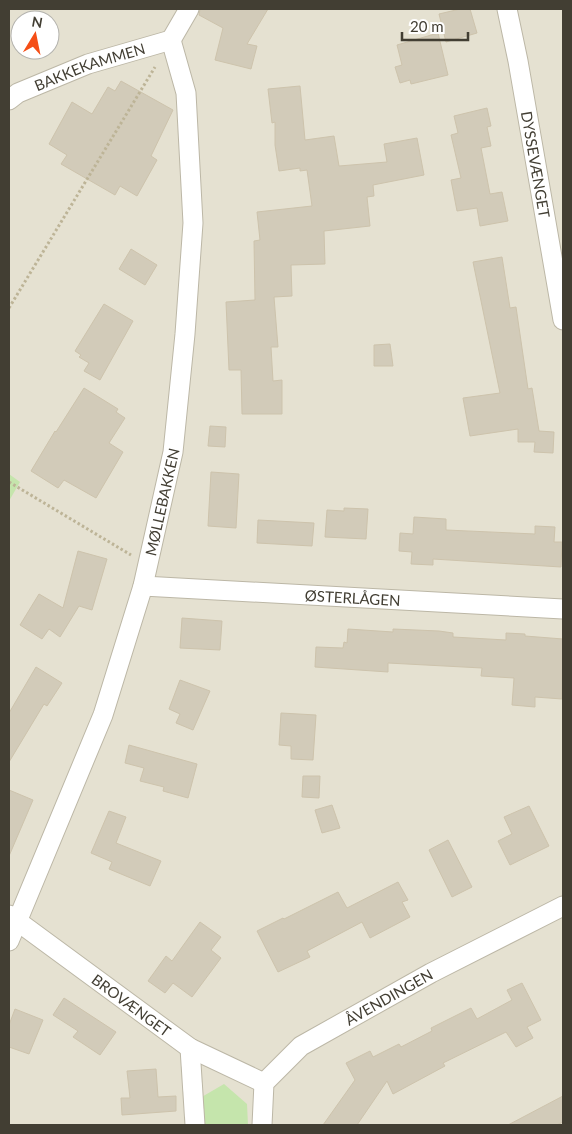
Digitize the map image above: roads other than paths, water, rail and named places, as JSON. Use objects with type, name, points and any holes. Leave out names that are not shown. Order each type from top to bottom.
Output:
[{"type":"street","points":[[171,40],[189,9]]},
{"type":"street","name":"DYSSEVÆNGET","points":[[507,9],[518,61],[563,320]]},
{"type":"street","name":"BAKKEKAMMEN","points":[[9,100],[18,94],[88,64],[171,40]]},
{"type":"street","name":"MØLLEBAKKEN","points":[[9,941],[13,918],[103,715],[143,586],[173,452],[185,334],[193,223],[186,93],[171,40]]},
{"type":"street","name":"ØSTERLÅGEN","points":[[143,586],[563,609]]},
{"type":"street","name":"ÅVENDINGEN","points":[[264,1083],[301,1046],[431,973],[563,906]]},
{"type":"street","name":"BROVÆNGET","points":[[13,918],[190,1048],[264,1083]]},
{"type":"street","points":[[190,1048],[196,1125]]},
{"type":"street","points":[[262,1125],[264,1083]]}]
